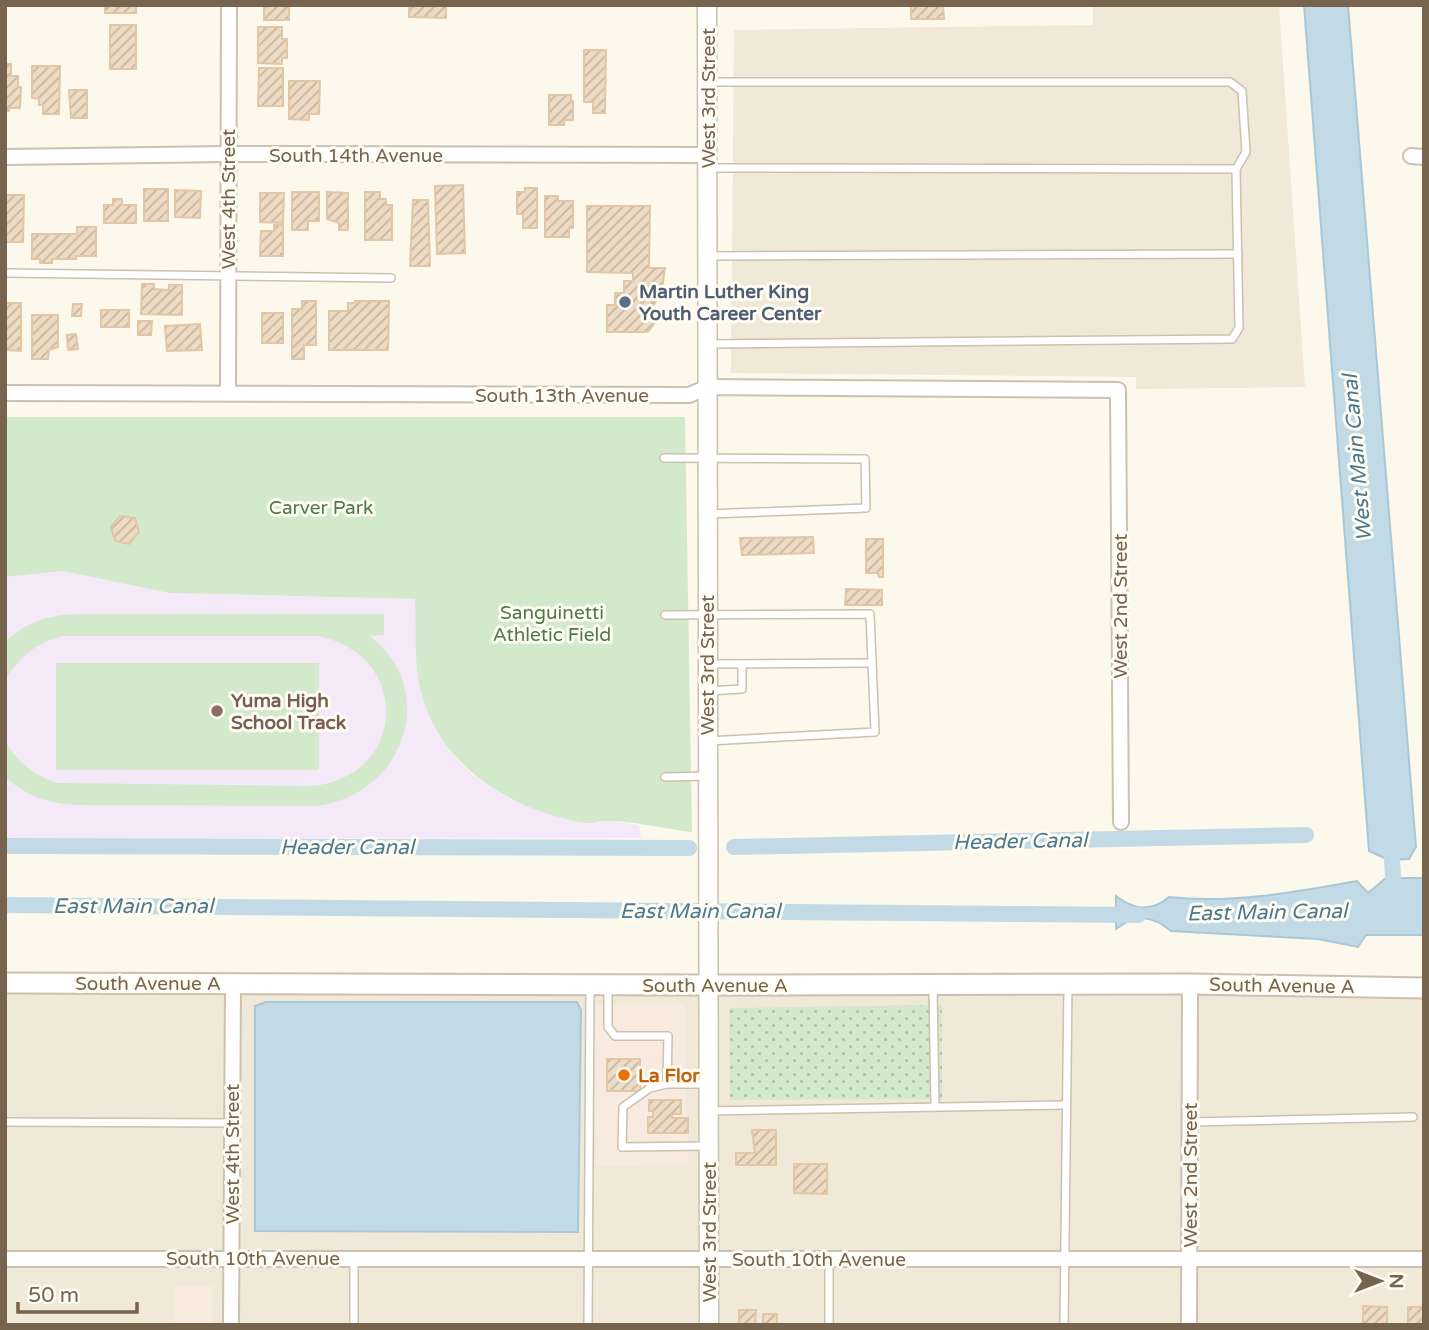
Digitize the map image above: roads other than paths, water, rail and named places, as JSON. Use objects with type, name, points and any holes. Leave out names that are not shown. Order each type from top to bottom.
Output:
[{"type":"main road","name":"South Avenue A","points":[[5,983],[1190,984],[1424,988]]},
{"type":"street","name":"West 4th Street","points":[[228,393],[229,5]]},
{"type":"street","name":"West 3rd Street","points":[[708,5],[709,1325]]},
{"type":"street","name":"South 14th Avenue","points":[[5,157],[227,154],[708,162]]},
{"type":"street","name":"South 13th Avenue","points":[[5,393],[689,395],[708,387],[1118,390]]},
{"type":"street","name":"West 2nd Street","points":[[1118,390],[1122,822]]},
{"type":"street","name":"West 4th Street","points":[[231,1325],[233,983]]},
{"type":"street","name":"West 2nd Street","points":[[1189,1325],[1190,984]]},
{"type":"street","name":"South 10th Avenue","points":[[5,1259],[1424,1259]]},
{"type":"lane","points":[[708,82],[1230,82],[1242,91],[1246,152],[1236,169],[1239,328],[1232,339],[708,344]]},
{"type":"lane","points":[[708,162],[1236,169]]},
{"type":"lane","points":[[708,256],[1238,254]]},
{"type":"lane","points":[[5,273],[391,278]]},
{"type":"lane","points":[[664,458],[865,459],[866,509],[708,514]]},
{"type":"lane","points":[[664,615],[870,614],[875,732],[707,741]]},
{"type":"lane","points":[[708,664],[872,663]]},
{"type":"lane","points":[[708,691],[742,689],[742,664]]},
{"type":"lane","points":[[665,777],[707,776]]},
{"type":"lane","points":[[599,984],[608,1027],[615,1036],[668,1037],[667,1084]]},
{"type":"lane","points":[[588,1325],[599,984]]},
{"type":"lane","points":[[933,984],[935,1107]]},
{"type":"lane","points":[[1064,1325],[1068,984]]},
{"type":"lane","points":[[709,1084],[667,1084],[650,1088],[623,1107],[622,1147],[709,1146]]},
{"type":"lane","points":[[709,1111],[1066,1105]]},
{"type":"lane","points":[[1190,1122],[1413,1117]]},
{"type":"lane","points":[[5,1122],[233,1123]]},
{"type":"lane","points":[[354,1258],[354,1325]]},
{"type":"lane","points":[[828,1259],[828,1325]]},
{"type":"water","points":[[1304,5],[1348,5],[1416,847],[1409,859],[1389,860],[1369,851]]},
{"type":"water","points":[[1386,878],[1424,878],[1424,935],[1366,935],[1358,947],[1318,939],[1171,931],[1151,919],[1144,918],[1130,921],[1116,929],[1116,896],[1129,904],[1149,907],[1169,897],[1240,898],[1357,881],[1368,893]]},
{"type":"water","points":[[266,1002],[577,1002],[581,1010],[578,1232],[255,1231],[255,1006]]},
{"type":"waterway","name":"Header Canal","points":[[734,847],[1306,835]]},
{"type":"waterway","name":"West Main Canal","points":[[1391,839],[1394,897]]},
{"type":"waterway","name":"Header Canal","points":[[5,846],[689,848]]},
{"type":"waterway","name":"East Main Canal","points":[[5,905],[1138,915]]},
{"type":"place","name":"Martin Luther King Youth Career Center","points":[[625,302]]},
{"type":"place","name":"Yuma High School Track","points":[[217,711]]},
{"type":"place","name":"La Flor","points":[[624,1075]]},
{"type":"park label","name":"Carver Park","points":[[321,507]]},
{"type":"park label","name":"Sanguinetti Athletic Field","points":[[552,623]]}]
